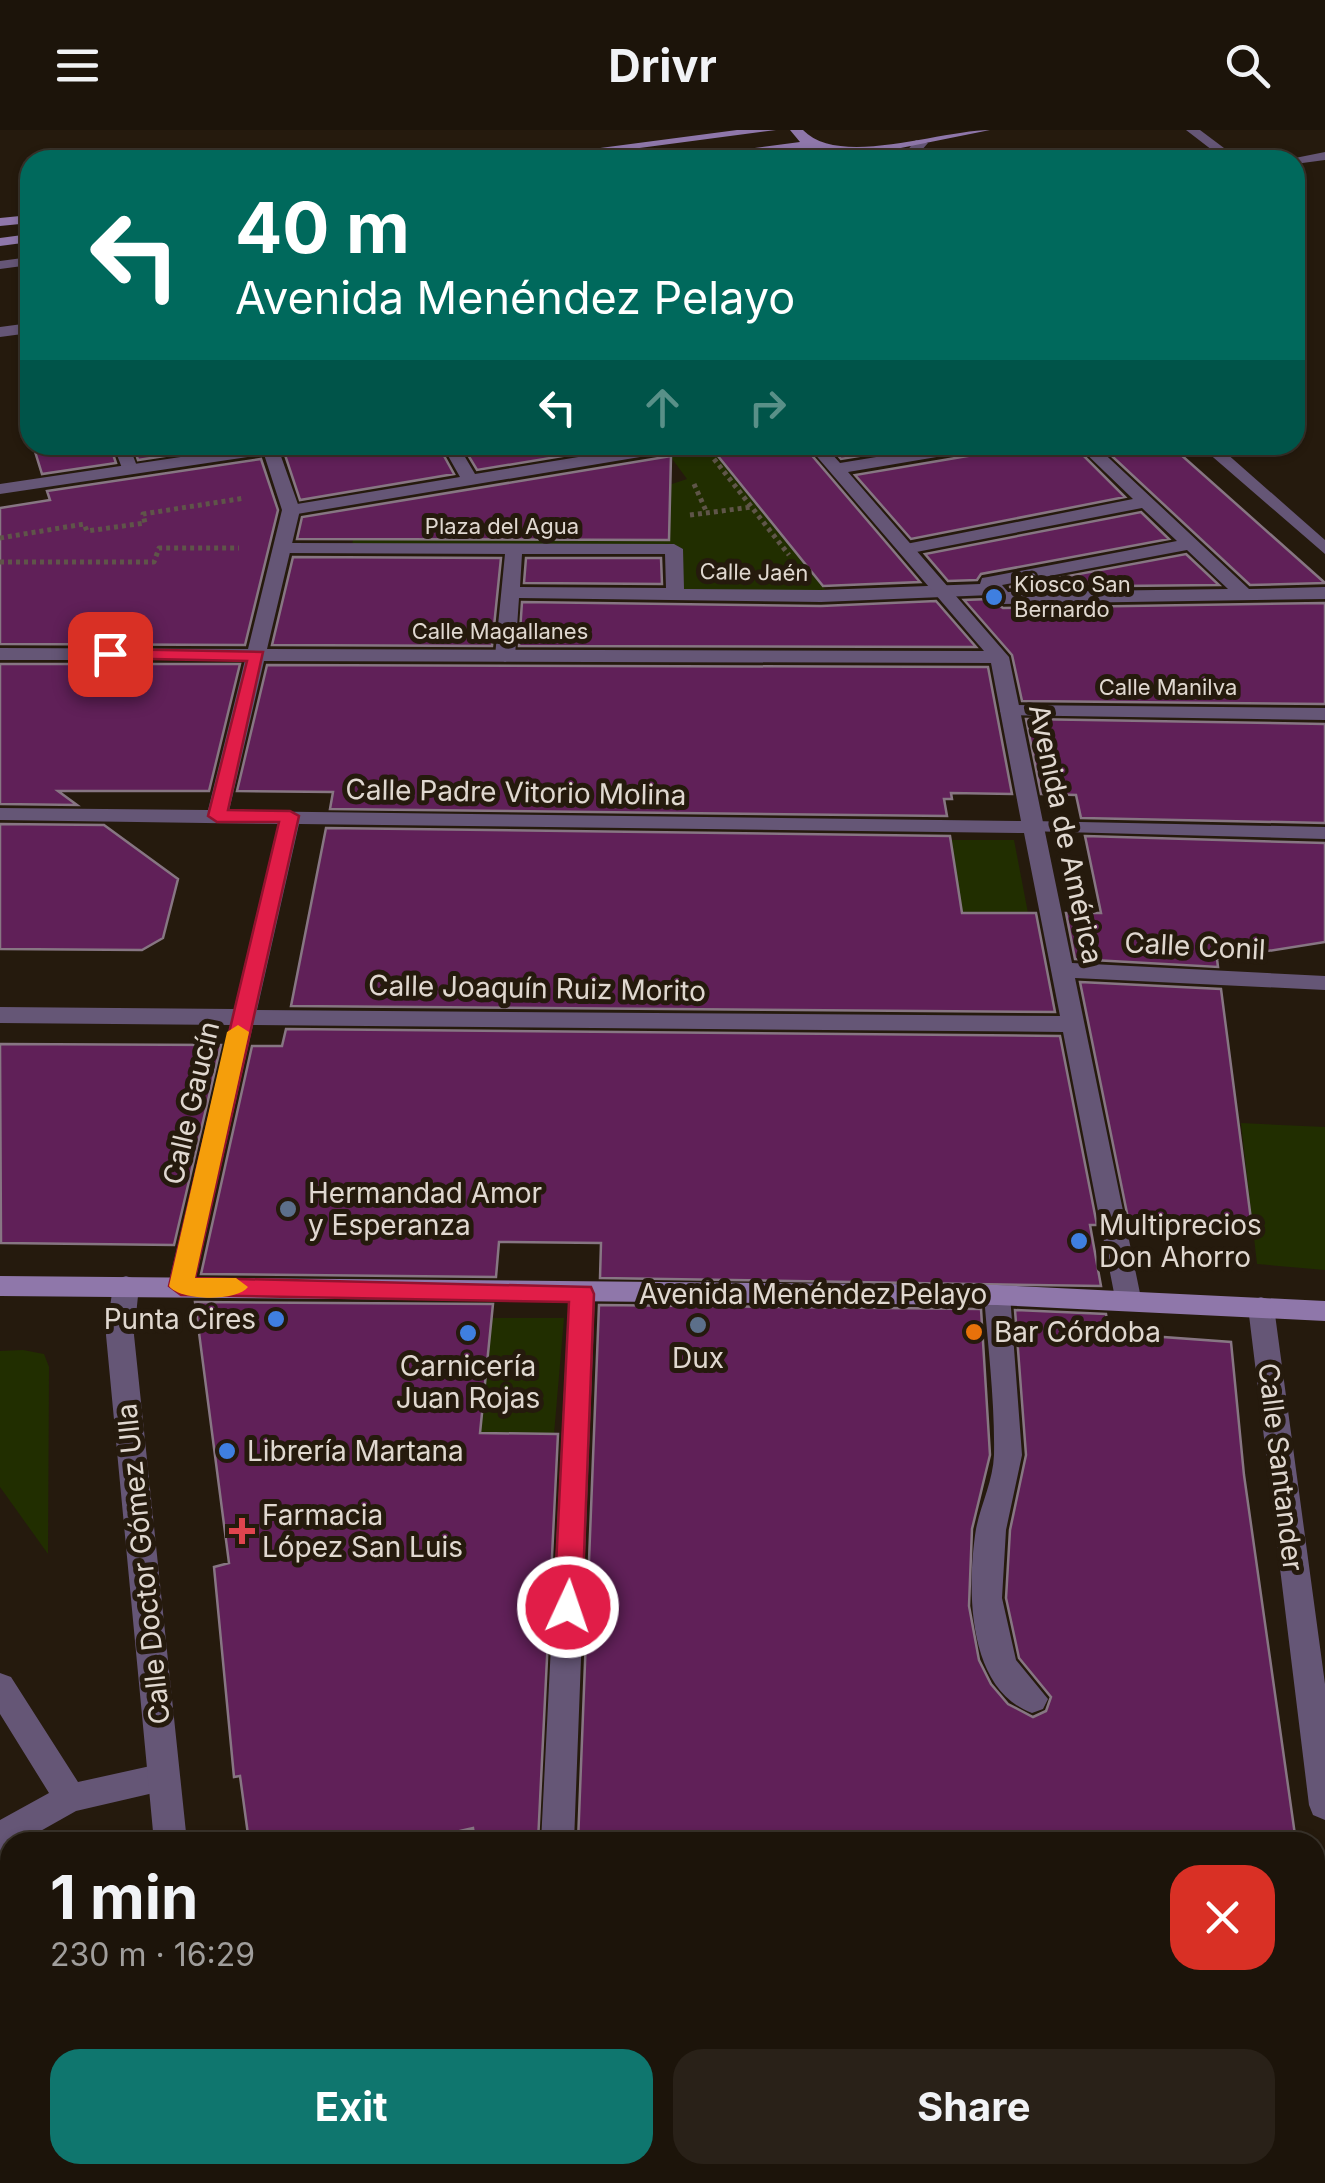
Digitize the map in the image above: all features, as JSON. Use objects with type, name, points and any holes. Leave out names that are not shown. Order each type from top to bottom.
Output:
[{"type":"main road","points":[[601,150],[770,130]]},
{"type":"main road","points":[[796,130],[810,145]]},
{"type":"main road","points":[[869,150],[926,137],[984,130]]},
{"type":"main road","points":[[764,150],[810,145],[834,150]]},
{"type":"main road","name":"Avenida Menéndez Pelayo","points":[[0,1286],[997,1295],[1128,1298],[1325,1311]]},
{"type":"street","points":[[1192,130],[1219,150]]},
{"type":"street","points":[[125,455],[130,469]]},
{"type":"street","points":[[0,488],[219,455]]},
{"type":"street","points":[[217,816],[285,548],[288,501],[273,455]]},
{"type":"street","points":[[456,455],[470,480]]},
{"type":"street","points":[[288,501],[470,480],[621,455]]},
{"type":"street","name":"Avenida de América","points":[[824,455],[1000,657],[1128,1298]]},
{"type":"street","points":[[837,469],[919,455]]},
{"type":"street","points":[[1096,455],[1242,592]]},
{"type":"street","points":[[1218,455],[1325,550]]},
{"type":"street","points":[[906,549],[1146,502]]},
{"type":"street","name":"Calle Jaén","points":[[1190,544],[988,582],[1003,598],[1325,593]]},
{"type":"street","name":"Plaza del Agua","points":[[285,548],[674,549],[675,594]]},
{"type":"street","points":[[505,656],[514,548]]},
{"type":"street","name":"Calle Jaén","points":[[511,592],[820,596],[996,590]]},
{"type":"street","name":"Calle Magallanes","points":[[0,654],[1000,657]]},
{"type":"street","name":"Calle Manilva","points":[[1010,711],[1325,714]]},
{"type":"street","name":"Calle Padre Vitorio Molina","points":[[0,814],[1325,833]]},
{"type":"street","name":"Calle Gaucín","points":[[181,1286],[290,816]]},
{"type":"street","name":"Calle Conil","points":[[1063,970],[1325,982]]},
{"type":"street","name":"Calle Joaquín Ruiz Morito","points":[[0,1015],[1074,1024]]},
{"type":"street","name":"Calle Doctor Gómez Ulla","points":[[126,1286],[120,1335],[171,1832]]},
{"type":"street","points":[[558,1832],[582,1294]]},
{"type":"street","points":[[997,1295],[1008,1460],[991,1529],[987,1581],[1004,1670],[1016,1689],[1032,1699]]},
{"type":"street","name":"Calle Santander","points":[[1261,1306],[1325,1805]]},
{"type":"street","points":[[0,1687],[70,1798]]},
{"type":"street","points":[[9,1832],[70,1798],[164,1778]]},
{"type":"path","points":[[710,455],[820,596]]},
{"type":"path","points":[[694,484],[708,513]]},
{"type":"path","points":[[0,538],[84,524],[87,531],[146,522],[143,514],[288,501]]},
{"type":"path","points":[[0,562],[154,562],[159,548],[285,548]]},
{"type":"green space","points":[[721,455],[828,593],[669,598],[668,553],[351,551],[354,534],[687,479],[670,456]]},
{"type":"green space","points":[[927,840],[1014,840],[1028,913],[962,913]]},
{"type":"green space","points":[[1241,1123],[1325,1127],[1325,1270],[1257,1264]]},
{"type":"green space","points":[[492,1318],[564,1318],[554,1434],[480,1433]]},
{"type":"green space","points":[[0,1351],[44,1354],[49,1367],[48,1554],[0,1487]]},
{"type":"building","points":[[36,455],[113,455],[116,463],[42,474]]},
{"type":"building","points":[[136,455],[171,455],[138,460]]},
{"type":"building","points":[[285,455],[444,455],[454,474],[300,500]]},
{"type":"building","points":[[468,455],[568,455],[477,470]]},
{"type":"building","points":[[717,455],[812,455],[920,582],[823,586]]},
{"type":"building","points":[[973,455],[1083,455],[1125,497],[911,539],[855,475]]},
{"type":"building","points":[[1111,455],[1181,455],[1325,583],[1250,585]]},
{"type":"building","points":[[671,456],[669,540],[297,539],[302,517]]},
{"type":"building","points":[[261,459],[278,510],[245,645],[0,644],[0,508],[50,500],[47,491]]},
{"type":"building","points":[[1141,512],[1169,539],[981,574],[977,580],[948,581],[925,554]]},
{"type":"building","points":[[1186,554],[1219,585],[1009,587]]},
{"type":"building","points":[[293,557],[501,558],[492,646],[272,645]]},
{"type":"building","points":[[526,558],[661,558],[662,584],[524,583]]},
{"type":"building","points":[[990,599],[1003,608],[1325,603],[1325,704],[1022,701],[1012,655],[964,600]]},
{"type":"building","points":[[936,601],[976,647],[519,646],[522,602],[821,606]]},
{"type":"building","points":[[0,664],[240,664],[209,791],[58,791],[77,805],[0,804]]},
{"type":"building","points":[[267,665],[988,667],[1012,794],[951,793],[952,799],[944,799],[947,816],[330,809],[333,792],[237,791]]},
{"type":"building","points":[[1026,719],[1325,724],[1325,823],[1081,818],[1076,795],[1041,794]]},
{"type":"building","points":[[0,824],[104,825],[178,879],[163,938],[142,950],[0,949]]},
{"type":"building","points":[[326,828],[950,836],[962,913],[1036,913],[1055,1012],[291,1006]]},
{"type":"building","points":[[1085,836],[1325,843],[1325,942],[1217,959],[1218,967],[1075,959],[1066,913],[1101,913]]},
{"type":"building","points":[[1080,982],[1221,989],[1253,1235],[1130,1228]]},
{"type":"building","points":[[286,1029],[1060,1036],[1097,1225],[1090,1225],[1101,1286],[600,1278],[601,1243],[499,1242],[496,1277],[201,1274],[252,1046],[282,1046]]},
{"type":"building","points":[[0,1044],[221,1045],[174,1245],[1,1243]]},
{"type":"building","points":[[195,1302],[493,1304],[480,1433],[558,1434],[538,1832],[474,1832],[473,1828],[455,1832],[248,1832],[240,1776],[234,1777],[214,1567],[229,1563]]},
{"type":"building","points":[[599,1305],[981,1309],[990,1455],[972,1529],[969,1606],[979,1660],[991,1684],[1008,1704],[1033,1717],[1046,1711],[1051,1697],[1019,1658],[1006,1598],[1010,1530],[1026,1455],[1015,1310],[1106,1314],[1109,1333],[1231,1342],[1244,1475],[1295,1832],[578,1832]]},
{"type":"slow traffic","points":[[236,1287],[181,1286],[238,1032]]},
{"type":"place","name":"Kiosco San Bernardo","points":[[994,597]]},
{"type":"place","name":"Hermandad Amor y Esperanza","points":[[288,1209]]},
{"type":"place","name":"Multiprecios Don Ahorro","points":[[1079,1241]]},
{"type":"place","name":"Punta Cires","points":[[276,1319]]},
{"type":"place","name":"Dux","points":[[698,1325]]},
{"type":"place","name":"Bar Córdoba","points":[[974,1332]]},
{"type":"place","name":"Carnicería Juan Rojas","points":[[468,1333]]},
{"type":"place","name":"Librería Martana","points":[[227,1451]]},
{"type":"place","name":"Farmacia López San Luis","points":[[242,1531]]},
{"type":"route","points":[[110,654],[257,656],[217,816],[290,816],[181,1286],[582,1294],[568,1607]]}]
